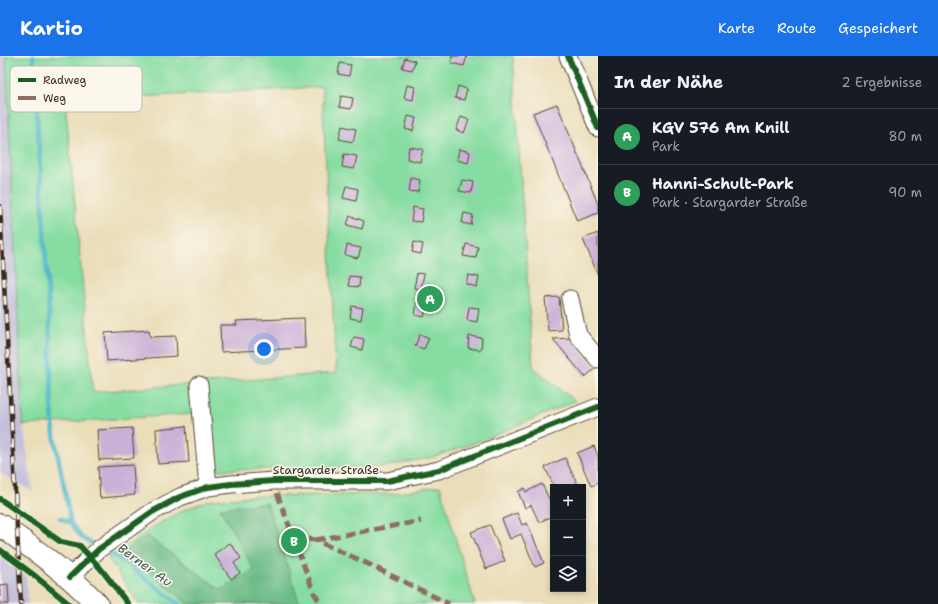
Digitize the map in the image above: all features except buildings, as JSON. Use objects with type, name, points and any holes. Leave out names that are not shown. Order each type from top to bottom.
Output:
[{"type":"main road","points":[[0,525],[70,577],[97,604]]},
{"type":"street","points":[[568,56],[592,96],[598,128]]},
{"type":"street","points":[[570,299],[578,336],[598,359]]},
{"type":"street","points":[[199,385],[208,487]]},
{"type":"street","name":"Stargarder Straße","points":[[70,577],[99,550],[152,512],[180,497],[208,487],[274,481],[387,481],[413,476],[439,470],[598,407]]},
{"type":"shaded area","points":[[0,56],[6,56],[23,425],[33,492],[0,473]]},
{"type":"shaded area","points":[[0,557],[26,576],[28,604],[0,604]]},
{"type":"green space","points":[[6,56],[513,56],[533,367],[575,401],[480,441],[433,457],[383,467],[214,470],[208,413],[23,425]],"holes":[[[10,66],[142,66],[142,97],[322,87],[336,373],[93,392],[66,112],[10,112]]]},
{"type":"green space","points":[[440,486],[475,604],[139,604],[108,558],[157,525],[183,510],[210,500],[253,496],[393,494]]},
{"type":"green space","points":[[267,503],[298,599],[302,604],[188,604],[124,551],[147,536],[221,590],[254,570],[220,508]]},
{"type":"waterway","points":[[33,56],[34,66]]},
{"type":"waterway","points":[[37,112],[49,310],[54,435],[71,523]]},
{"type":"waterway","name":"Berner Au","points":[[60,518],[71,523],[82,538],[97,546]]},
{"type":"waterway","name":"Berner Au","points":[[104,550],[120,559],[179,604]]},
{"type":"railway","points":[[0,206],[21,604]]},
{"type":"marked path","points":[[277,493],[314,593],[321,604]]},
{"type":"marked path","points":[[315,540],[421,521]]},
{"type":"marked path","points":[[293,537],[315,540],[364,562],[449,604]]},
{"type":"cycle path","points":[[568,56],[598,128]]},
{"type":"cycle path","points":[[70,577],[99,549],[152,512],[180,497],[208,487],[274,481],[387,481],[439,470],[598,407]]},
{"type":"cycle path","points":[[0,499],[61,542],[80,546],[101,569],[128,604]]},
{"type":"cycle path","points":[[0,550],[69,604]]},
{"type":"place","name":"KGV 576 Am Knill","points":[[430,299]]},
{"type":"place","name":"Hanni-Schult-Park","points":[[294,541]]}]
